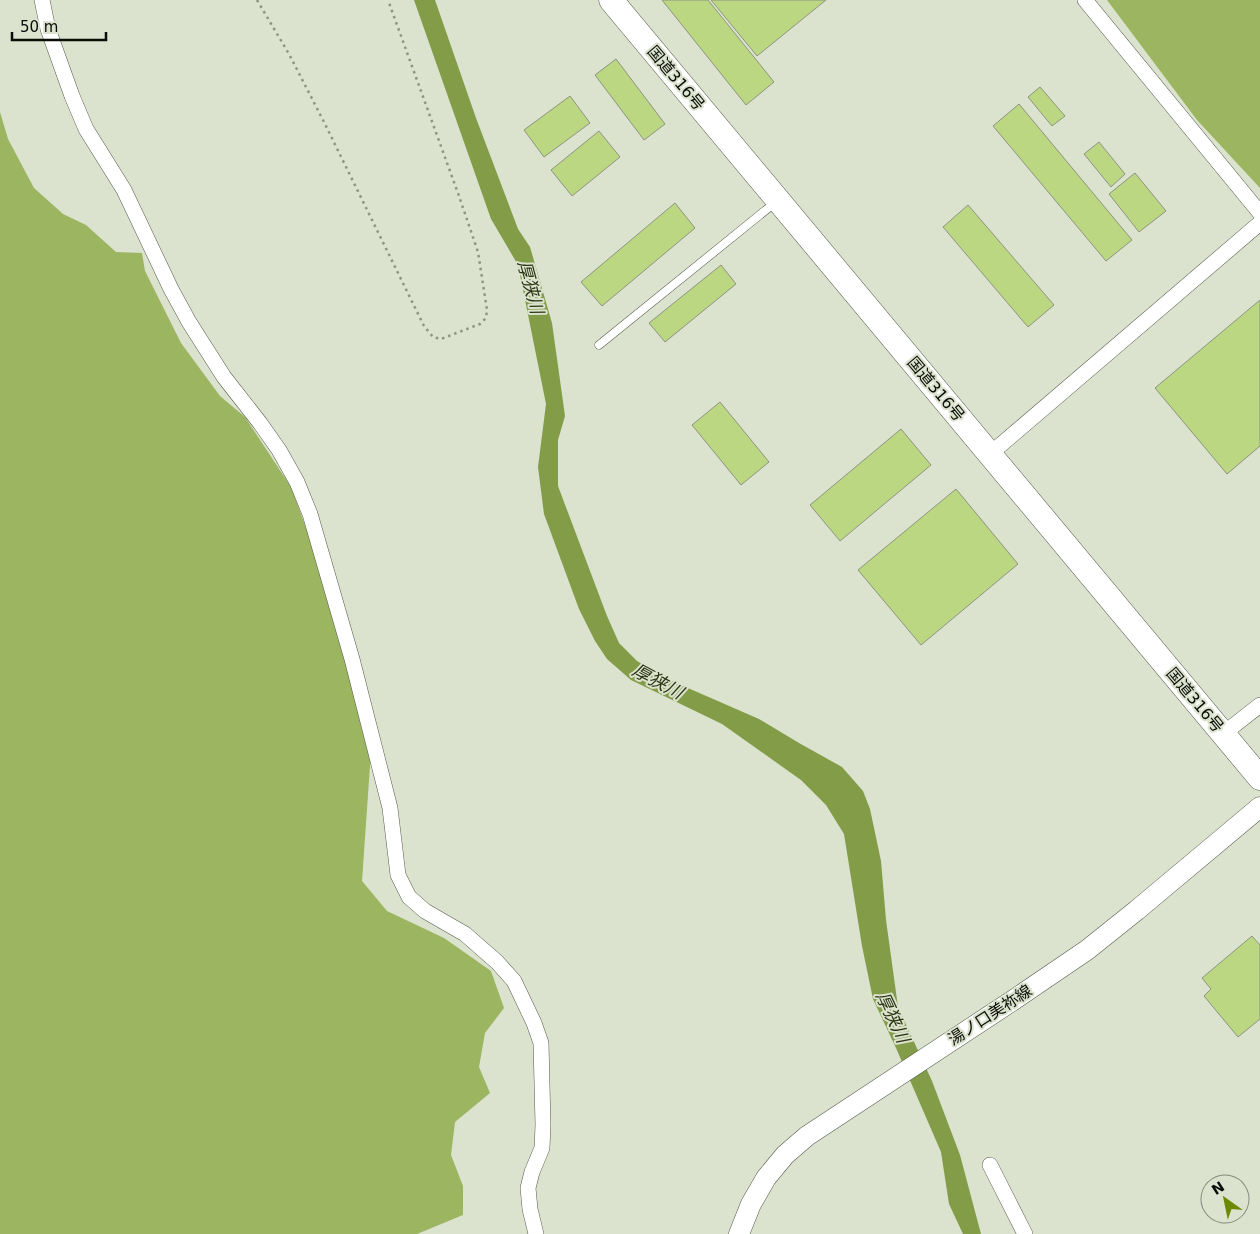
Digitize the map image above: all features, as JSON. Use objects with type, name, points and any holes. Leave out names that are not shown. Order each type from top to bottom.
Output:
[{"type":"highway","name":"国道316号","points":[[611,0],[1260,778]]},
{"type":"main road","name":"湯ノ口美祢線","points":[[739,1234],[750,1204],[766,1178],[785,1155],[807,1136],[1087,950],[1138,910],[1260,807]]},
{"type":"street","points":[[42,0],[48,29],[86,129],[124,190],[171,289],[189,322],[224,377],[279,450],[297,482],[310,514],[352,659],[390,808],[398,875],[409,898],[425,911],[465,934],[496,962],[514,981],[534,1022],[541,1043],[543,1125],[542,1148],[532,1172],[528,1188],[530,1209],[536,1234]]},
{"type":"street","points":[[1085,0],[1260,213]]},
{"type":"street","points":[[990,454],[1260,223]]},
{"type":"street","points":[[1222,734],[1260,705]]},
{"type":"street","points":[[990,1165],[1025,1234]]},
{"type":"lane","points":[[599,345],[778,200]]},
{"type":"path","points":[[257,0],[289,54],[324,122],[424,326],[433,337],[441,339],[480,324],[486,318],[487,310],[478,252],[388,0]]},
{"type":"shaded area","points":[[1107,0],[1260,0],[1260,188],[1197,120]]},
{"type":"shaded area","points":[[0,112],[8,139],[34,188],[63,214],[86,225],[116,252],[142,253],[145,271],[181,343],[220,396],[245,417],[291,487],[322,572],[372,737],[362,881],[387,911],[444,938],[491,971],[504,1008],[485,1033],[479,1067],[490,1093],[455,1122],[451,1155],[463,1186],[463,1215],[417,1234],[0,1234]]},
{"type":"water","name":"厚狭川","points":[[414,0],[435,0],[476,118],[518,229],[530,247],[552,323],[565,416],[558,440],[558,486],[619,643],[637,661],[665,678],[759,719],[842,767],[863,791],[870,809],[881,861],[886,920],[898,1007],[932,1081],[960,1155],[981,1234],[963,1234],[949,1204],[941,1152],[873,999],[862,946],[844,834],[826,805],[801,780],[722,724],[631,680],[607,659],[595,641],[579,609],[544,514],[538,467],[546,404],[518,265],[491,219]]},
{"type":"building","points":[[662,0],[708,0],[774,82],[746,105]]},
{"type":"building","points":[[711,0],[826,0],[757,56]]},
{"type":"building","points":[[616,59],[665,124],[644,140],[595,75]]},
{"type":"building","points":[[1040,87],[1065,116],[1052,126],[1028,97]]},
{"type":"building","points":[[570,96],[590,123],[544,157],[524,130]]},
{"type":"building","points":[[1019,104],[1132,240],[1106,261],[993,126]]},
{"type":"building","points":[[599,131],[620,157],[572,196],[551,170]]},
{"type":"building","points":[[1099,142],[1125,174],[1111,187],[1084,154]]},
{"type":"building","points":[[1135,173],[1166,211],[1139,232],[1109,194]]},
{"type":"building","points":[[675,203],[695,228],[602,306],[581,282]]},
{"type":"building","points":[[968,205],[1054,305],[1028,327],[943,227]]},
{"type":"building","points":[[721,265],[736,284],[665,342],[649,323]]},
{"type":"building","points":[[1260,300],[1260,446],[1227,474],[1155,388]]},
{"type":"building","points":[[720,402],[769,462],[741,485],[692,425]]},
{"type":"building","points":[[901,429],[931,465],[840,541],[810,505]]},
{"type":"building","points":[[956,489],[1018,564],[921,645],[858,570]]},
{"type":"building","points":[[1252,936],[1260,945],[1260,1019],[1238,1037],[1204,996],[1211,989],[1202,978]]}]
